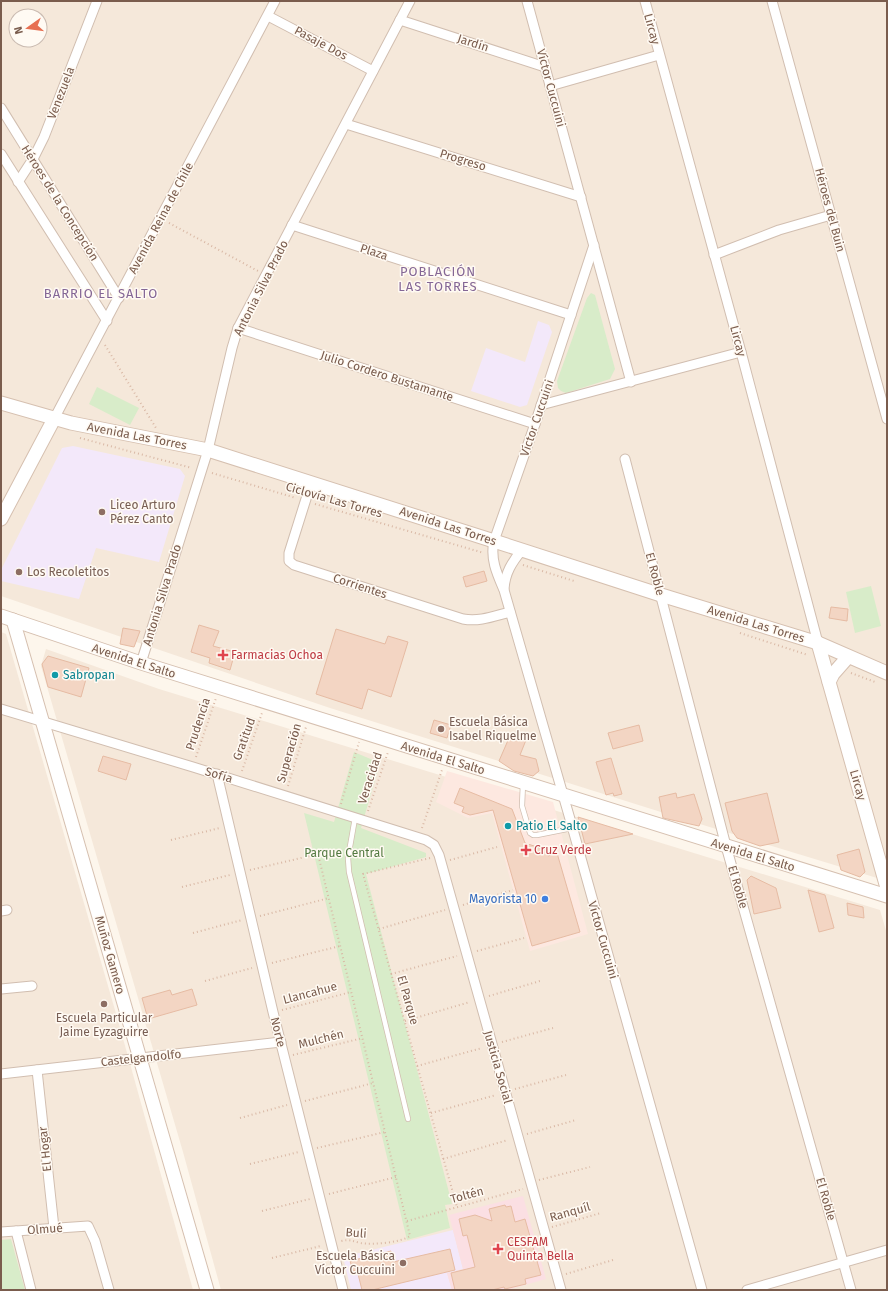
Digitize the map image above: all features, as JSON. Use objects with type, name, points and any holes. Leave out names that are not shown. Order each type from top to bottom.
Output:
[{"type":"street","name":"Venezuela","points":[[18,182],[33,159],[44,137],[97,1]]},
{"type":"street","name":"Avenida Reina de Chile","points":[[1,519],[275,1]]},
{"type":"street","name":"Antonia Silva Prado","points":[[141,663],[208,450],[238,328],[410,1]]},
{"type":"street","name":"Víctor Cuccuini","points":[[527,1],[631,382]]},
{"type":"street","name":"Lircay","points":[[644,1],[741,352],[822,660],[887,888]]},
{"type":"street","name":"Héroes del Buin","points":[[772,1],[887,419]]},
{"type":"street","name":"Pasaje Dos","points":[[268,16],[374,71]]},
{"type":"street","name":"Jardín","points":[[400,20],[545,66]]},
{"type":"street","points":[[550,86],[659,56]]},
{"type":"street","name":"Héroes de la Concepción","points":[[1,108],[118,298]]},
{"type":"street","name":"Progreso","points":[[346,124],[581,197]]},
{"type":"street","name":"Héroes de la Concepción","points":[[1,154],[107,321]]},
{"type":"street","points":[[714,254],[779,230],[831,215]]},
{"type":"street","name":"Plaza","points":[[292,225],[571,315]]},
{"type":"street","name":"Víctor Cuccuini","points":[[594,245],[535,424],[494,541],[492,555],[498,577],[504,590],[563,796],[702,1290]]},
{"type":"street","name":"Julio Cordero Bustamante","points":[[238,328],[535,424]]},
{"type":"street","points":[[541,405],[741,352]]},
{"type":"street","name":"Avenida Las Torres","points":[[1,403],[54,419],[89,427],[208,450],[661,595],[818,643],[848,657],[884,679]]},
{"type":"street","name":"El Roble","points":[[625,459],[726,846],[851,1290]]},
{"type":"street","name":"Corrientes","points":[[311,483],[289,553],[289,561],[294,565],[463,619],[473,621],[484,620],[510,612]]},
{"type":"street","name":"Víctor Cuccuini","points":[[504,590],[508,570],[522,550]]},
{"type":"street","name":"Avenida El Salto","points":[[7,618],[219,688],[887,896]]},
{"type":"street","name":"Muñoz Gamero","points":[[7,618],[42,721],[207,1290]]},
{"type":"street","points":[[829,682],[838,667],[848,657]]},
{"type":"street","name":"Sofía","points":[[1,709],[418,837],[434,845]]},
{"type":"street","name":"Norte","points":[[216,774],[284,1058],[343,1290]]},
{"type":"street","name":"Justicia Social","points":[[434,845],[440,859],[561,1290]]},
{"type":"street","points":[[1,989],[32,986]]},
{"type":"street","name":"Castelgandolfo","points":[[1,1074],[281,1042]]},
{"type":"street","name":"El Hogar","points":[[37,1070],[54,1228]]},
{"type":"street","name":"Olmué","points":[[1,1232],[88,1226],[95,1241],[109,1290]]},
{"type":"street","points":[[16,1231],[31,1290]]},
{"type":"street","points":[[747,1290],[887,1250]]},
{"type":"lane","points":[[523,783],[522,806],[530,833],[537,835],[572,828]]},
{"type":"lane","points":[[355,818],[348,858],[349,872],[408,1119]]},
{"type":"path","points":[[160,219],[266,275]]},
{"type":"path","points":[[99,335],[164,441]]},
{"type":"path","name":"Ciclovía Las Torres","points":[[79,438],[202,470],[492,555]]},
{"type":"path","points":[[513,562],[581,583]]},
{"type":"path","points":[[738,632],[822,660]]},
{"type":"path","points":[[838,667],[884,679]]},
{"type":"path","name":"Prudencia","points":[[193,767],[219,688]]},
{"type":"path","name":"Gratitud","points":[[238,781],[266,702]]},
{"type":"path","name":"Superación","points":[[285,796],[309,716]]},
{"type":"path","points":[[338,812],[362,732]]},
{"type":"path","name":"Veracidad","points":[[365,821],[391,742]]},
{"type":"path","points":[[418,837],[446,759]]},
{"type":"path","points":[[170,840],[229,826]]},
{"type":"path","points":[[440,859],[497,847]]},
{"type":"path","points":[[318,854],[407,1221]]},
{"type":"path","name":"El Parque","points":[[440,859],[363,874],[457,1207]]},
{"type":"path","name":"Llancahue","points":[[273,1012],[351,992]]},
{"type":"path","name":"Mulchén","points":[[284,1058],[362,1038]]},
{"type":"path","name":"Toltén","points":[[407,1221],[590,1167]]},
{"type":"path","name":"Ranquíl","points":[[544,1229],[601,1213]]},
{"type":"path","name":"Buli","points":[[272,1258],[331,1243],[350,1240],[380,1244],[408,1237],[410,1236],[407,1221]]},
{"type":"path","points":[[557,1276],[613,1260]]},
{"type":"shaded area","points":[[1,1],[887,1],[887,881],[680,818],[330,708],[1,596]]},
{"type":"shaded area","points":[[538,321],[549,325],[552,332],[527,405],[520,407],[471,391],[486,348],[525,362]]},
{"type":"shaded area","name":"Liceo Arturo Pérez Canto","points":[[73,446],[180,469],[185,476],[159,562],[96,548],[79,599],[1,581],[1,570],[62,448]]},
{"type":"shaded area","points":[[1,632],[6,634],[117,1017],[193,1290],[1,1290]]},
{"type":"shaded area","points":[[46,649],[159,689],[880,910],[887,934],[887,1290],[221,1290],[183,1152],[41,666]]},
{"type":"shaded area","points":[[447,771],[553,802],[588,934],[530,951],[492,813],[468,818],[436,802]]},
{"type":"shaded area","name":"CESFAM Quinta Bella","points":[[523,1196],[546,1279],[507,1290],[452,1290],[447,1273],[463,1269],[449,1215]]},
{"type":"shaded area","name":"Escuela Básica Víctor Cuccuini","points":[[453,1230],[463,1269],[447,1273],[452,1290],[351,1290],[343,1257]]},
{"type":"green space","points":[[591,293],[595,295],[615,369],[610,379],[566,393],[558,388],[557,381],[587,298]]},
{"type":"green space","points":[[97,387],[139,408],[130,425],[89,404]]},
{"type":"green space","points":[[871,586],[881,626],[855,633],[846,592]]},
{"type":"green space","name":"Parque Central","points":[[354,752],[380,763],[361,828],[426,853],[426,857],[366,874],[452,1204],[445,1205],[450,1228],[407,1240],[304,813],[334,822]]},
{"type":"green space","points":[[11,1239],[25,1290],[1,1290],[1,1240]]},
{"type":"building","points":[[484,571],[487,581],[466,587],[463,577]]},
{"type":"building","points":[[831,607],[848,609],[847,621],[829,618]]},
{"type":"building","points":[[199,625],[219,631],[213,646],[235,652],[230,670],[209,663],[210,658],[191,652]]},
{"type":"building","points":[[123,628],[140,631],[134,647],[120,644]]},
{"type":"building","points":[[336,629],[385,644],[388,636],[408,642],[391,697],[368,689],[362,709],[316,694]]},
{"type":"building","points":[[48,656],[89,668],[81,697],[48,687],[42,664]]},
{"type":"building","name":"Escuela Básica Isabel Riquelme","points":[[434,720],[451,725],[447,738],[430,733]]},
{"type":"building","points":[[639,725],[643,741],[613,749],[608,733]]},
{"type":"building","points":[[509,738],[526,740],[520,755],[536,759],[539,771],[533,776],[514,771],[499,761]]},
{"type":"building","points":[[103,756],[131,764],[126,780],[98,771]]},
{"type":"building","points":[[611,758],[622,794],[614,796],[613,793],[606,795],[596,762]]},
{"type":"building","name":"Mayorista 10","points":[[460,788],[512,809],[525,843],[546,850],[548,856],[557,853],[580,932],[532,946],[493,810],[470,815],[462,812],[464,807],[454,803]]},
{"type":"building","points":[[676,793],[677,798],[694,794],[702,819],[699,826],[663,818],[659,797]]},
{"type":"building","points":[[767,793],[779,842],[760,846],[737,838],[732,831],[725,803]]},
{"type":"building","points":[[578,817],[633,834],[585,844]]},
{"type":"building","points":[[859,849],[865,872],[860,877],[841,870],[837,855]]},
{"type":"building","points":[[751,876],[776,888],[781,908],[754,914],[747,880]]},
{"type":"building","points":[[808,890],[825,895],[834,928],[819,932]]},
{"type":"building","points":[[847,903],[863,907],[864,918],[848,915]]},
{"type":"building","points":[[192,989],[197,1005],[148,1019],[142,998],[170,990],[172,995]]},
{"type":"building","name":"CESFAM Quinta Bella","points":[[505,1205],[506,1207],[511,1206],[515,1222],[525,1219],[541,1275],[525,1279],[526,1284],[505,1289],[504,1287],[492,1290],[455,1290],[451,1273],[475,1267],[467,1235],[463,1236],[459,1219],[475,1215],[492,1221],[489,1209]]},
{"type":"building","points":[[450,1249],[455,1270],[372,1290],[362,1290],[357,1270],[353,1271],[350,1261],[391,1251],[393,1262]]},
{"type":"place","name":"Liceo Arturo Pérez Canto","points":[[102,512]]},
{"type":"place","name":"Los Recoletitos","points":[[19,572]]},
{"type":"place","name":"Farmacias Ochoa","points":[[223,655]]},
{"type":"place","name":"Sabropan","points":[[55,675]]},
{"type":"place","name":"Escuela Básica Isabel Riquelme","points":[[441,729]]},
{"type":"place","name":"Patio El Salto","points":[[508,826]]},
{"type":"place","name":"Cruz Verde","points":[[526,850]]},
{"type":"place","name":"Mayorista 10","points":[[545,899]]},
{"type":"place","name":"Escuela Particular Jaime Eyzaguirre","points":[[104,1004]]},
{"type":"place","name":"CESFAM Quinta Bella","points":[[498,1249]]},
{"type":"place","name":"Escuela Básica Víctor Cuccuini","points":[[403,1263]]},
{"type":"district","name":"POBLACIÓN LAS TORRES","points":[[438,278]]},
{"type":"district","name":"BARRIO EL SALTO","points":[[101,293]]}]
